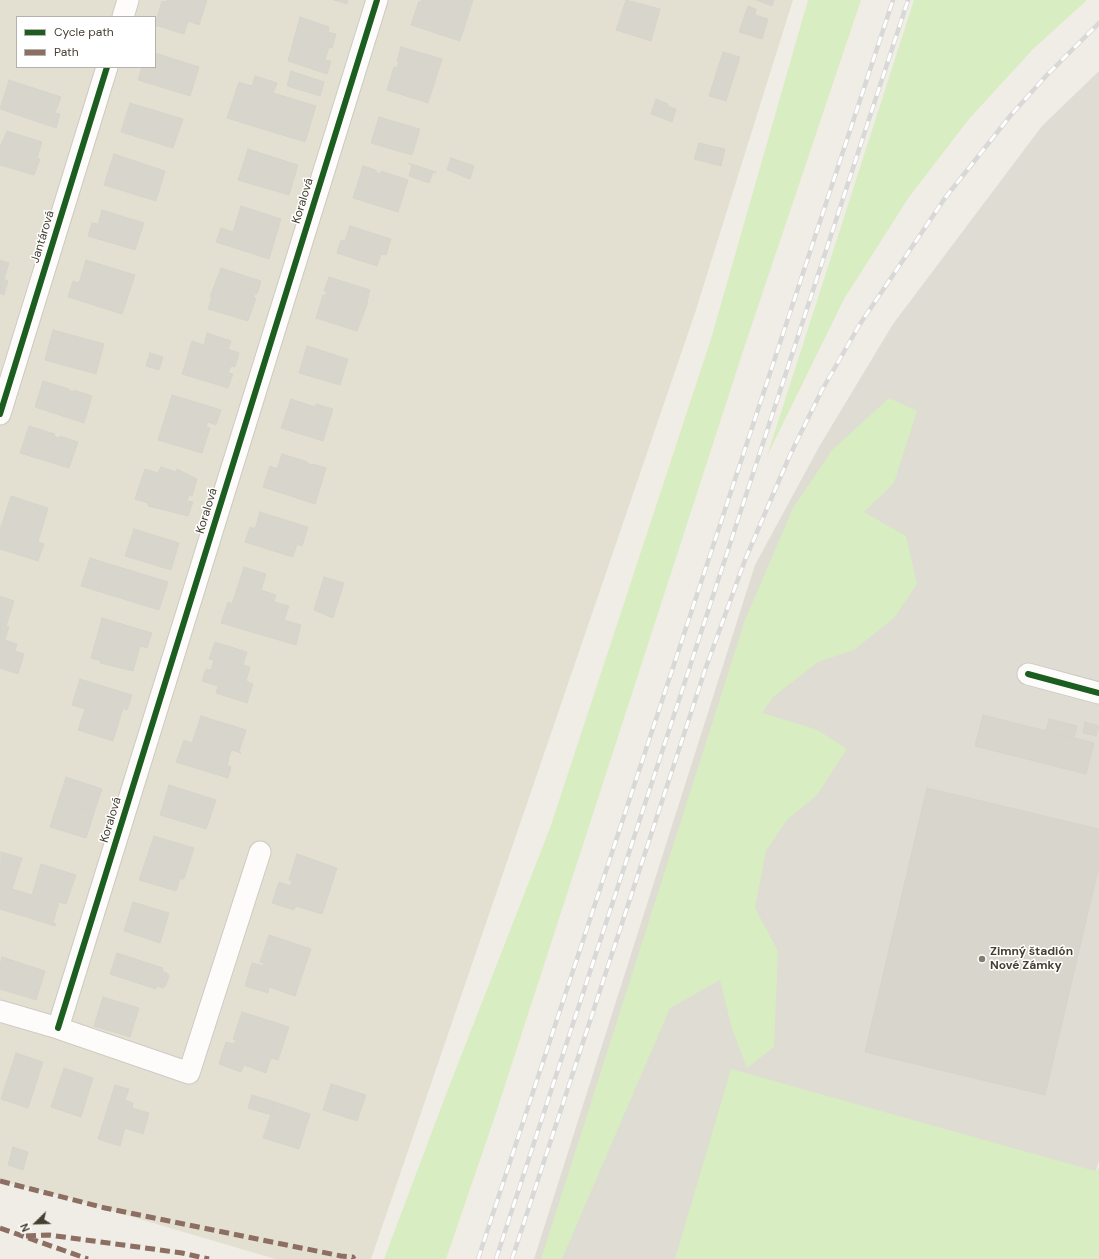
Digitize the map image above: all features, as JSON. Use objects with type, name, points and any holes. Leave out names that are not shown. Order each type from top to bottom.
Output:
[{"type":"street","points":[[123,16],[128,0]]},
{"type":"street","name":"Koralová","points":[[58,1028],[377,0]]},
{"type":"street","name":"Jantárová","points":[[0,414],[107,68]]},
{"type":"street","points":[[1028,674],[1099,694]]},
{"type":"street","points":[[0,1011],[58,1028],[189,1073],[260,852]]},
{"type":"shaded area","points":[[0,0],[793,0],[695,313],[371,1259],[275,1259],[65,1197],[0,1181]]},
{"type":"shaded area","points":[[1099,71],[1099,1161],[1067,1259],[534,1259],[755,565],[819,447],[893,324],[1042,126]]},
{"type":"green space","points":[[808,0],[861,0],[745,345],[495,1116],[446,1259],[384,1259],[445,1097],[550,828],[711,339]]},
{"type":"green space","points":[[914,0],[1087,0],[1033,49],[969,119],[909,197],[844,299],[767,456]]},
{"type":"green space","points":[[889,398],[917,411],[894,483],[864,512],[906,536],[917,584],[894,618],[854,650],[818,662],[773,697],[762,713],[818,730],[847,749],[817,795],[787,820],[766,851],[755,908],[778,951],[774,1047],[747,1068],[732,1029],[720,980],[670,1008],[562,1259],[541,1259],[745,620],[793,508],[832,450]]},
{"type":"green space","points":[[731,1069],[1095,1171],[1099,1168],[1099,1259],[675,1259]]},
{"type":"building","points":[[167,0],[207,0],[199,25],[188,21],[184,34],[156,25],[162,1],[166,2]]},
{"type":"building","points":[[334,0],[348,0],[347,4]]},
{"type":"building","points":[[422,0],[473,0],[460,41],[411,25],[419,1],[421,2]]},
{"type":"building","points":[[626,0],[660,9],[651,41],[616,30]]},
{"type":"building","points":[[756,0],[774,0],[772,6]]},
{"type":"building","points":[[748,6],[756,9],[755,15],[768,19],[762,39],[739,32]]},
{"type":"building","points":[[300,17],[329,27],[328,32],[336,34],[332,48],[329,47],[325,60],[331,61],[327,74],[288,61]]},
{"type":"building","points":[[401,47],[442,59],[428,103],[387,90],[394,67],[397,68],[399,62],[397,61]]},
{"type":"building","points":[[723,52],[740,57],[726,101],[709,96]]},
{"type":"building","points":[[156,53],[199,67],[190,96],[138,80],[142,68],[156,68]]},
{"type":"building","points":[[291,71],[324,82],[320,96],[287,86]]},
{"type":"building","points":[[255,76],[277,83],[273,93],[316,106],[305,142],[227,118],[239,82],[252,86]]},
{"type":"building","points":[[9,80],[61,97],[55,113],[60,114],[56,128],[0,109]]},
{"type":"building","points":[[656,99],[668,104],[667,106],[676,109],[672,122],[651,114]]},
{"type":"building","points":[[130,103],[183,119],[173,148],[121,132]]},
{"type":"building","points":[[379,117],[420,129],[412,155],[371,143]]},
{"type":"building","points":[[7,131],[42,142],[37,158],[40,159],[34,175],[0,165],[0,147]]},
{"type":"building","points":[[699,143],[725,149],[721,166],[694,159]]},
{"type":"building","points":[[248,149],[298,165],[289,195],[238,180]]},
{"type":"building","points":[[114,154],[165,171],[156,201],[104,185]]},
{"type":"building","points":[[451,158],[474,166],[470,179],[447,170]]},
{"type":"building","points":[[408,163],[436,173],[433,172],[429,183],[409,176],[412,165]]},
{"type":"building","points":[[363,166],[376,170],[376,172],[381,174],[381,171],[408,180],[398,212],[353,198]]},
{"type":"building","points":[[241,206],[281,219],[269,259],[216,242],[221,228],[233,232]]},
{"type":"building","points":[[102,210],[144,223],[135,250],[88,236],[92,223],[98,224]]},
{"type":"building","points":[[350,226],[391,239],[386,255],[381,254],[377,266],[337,253],[341,240],[345,241]]},
{"type":"building","points":[[0,260],[9,263],[4,279],[8,281],[4,295],[0,293]]},
{"type":"building","points":[[86,260],[135,275],[122,314],[68,297],[73,281],[79,283]]},
{"type":"building","points":[[221,268],[261,281],[257,294],[255,294],[253,298],[256,298],[248,321],[208,309],[212,297],[210,297]]},
{"type":"building","points":[[329,277],[370,290],[368,302],[357,331],[316,318],[323,295],[326,295],[327,292],[324,291]]},
{"type":"building","points":[[53,330],[104,344],[96,374],[45,360]]},
{"type":"building","points":[[207,333],[231,341],[228,349],[239,353],[235,367],[231,366],[228,373],[233,374],[228,388],[182,374],[192,341],[204,345]]},
{"type":"building","points":[[307,346],[348,359],[340,385],[299,373]]},
{"type":"building","points":[[150,353],[163,357],[159,370],[146,366]]},
{"type":"building","points":[[43,381],[74,392],[74,390],[92,396],[84,423],[35,407]]},
{"type":"building","points":[[172,395],[221,410],[216,425],[208,422],[206,427],[210,428],[202,453],[158,440]]},
{"type":"building","points":[[291,399],[315,407],[316,404],[333,409],[323,441],[281,428]]},
{"type":"building","points":[[29,426],[55,434],[54,436],[59,438],[60,436],[78,442],[69,468],[20,453]]},
{"type":"building","points":[[282,454],[305,461],[311,465],[313,464],[326,468],[315,504],[263,487],[270,466],[277,469]]},
{"type":"building","points":[[161,467],[176,472],[177,469],[197,479],[192,496],[189,495],[187,501],[193,502],[188,516],[148,506],[148,503],[135,499],[145,469],[158,473]]},
{"type":"building","points":[[11,496],[48,508],[38,542],[44,544],[38,561],[0,549],[0,529]]},
{"type":"building","points":[[260,512],[308,527],[302,546],[297,544],[293,557],[245,542],[250,527],[255,529]]},
{"type":"building","points":[[134,529],[179,543],[171,570],[125,556]]},
{"type":"building","points":[[90,558],[168,582],[159,610],[81,586]]},
{"type":"building","points":[[244,567],[266,574],[261,590],[276,595],[274,602],[289,606],[284,620],[301,625],[296,645],[221,623],[228,602],[232,604]]},
{"type":"building","points":[[324,577],[344,583],[333,618],[314,610]]},
{"type":"building","points":[[0,596],[14,601],[6,626],[9,626],[5,640],[17,644],[15,651],[24,654],[18,674],[0,668]]},
{"type":"building","points":[[102,618],[152,633],[147,648],[140,646],[133,671],[100,663],[101,661],[91,658]]},
{"type":"building","points":[[215,642],[247,652],[243,665],[250,667],[246,681],[253,684],[247,703],[216,693],[218,686],[202,681],[206,669],[211,670],[214,660],[209,659]]},
{"type":"building","points":[[80,679],[132,695],[127,710],[123,708],[113,741],[78,730],[85,709],[72,705]]},
{"type":"building","points":[[983,715],[1094,743],[1086,774],[975,746]]},
{"type":"building","points":[[201,716],[246,730],[239,752],[241,753],[231,750],[227,765],[231,767],[228,778],[176,762],[184,740],[192,743]]},
{"type":"building","points":[[1049,719],[1077,726],[1074,738],[1046,731]]},
{"type":"building","points":[[1085,722],[1099,726],[1096,736],[1083,733]]},
{"type":"building","points":[[66,777],[102,789],[94,813],[58,802]]},
{"type":"building","points":[[169,785],[216,800],[206,829],[160,815]]},
{"type":"building","name":"Zimný štadión Nové Zámky","points":[[927,788],[1099,829],[1099,866],[1045,1095],[865,1052]]},
{"type":"building","points":[[58,802],[94,813],[86,838],[50,827]]},
{"type":"building","points":[[154,836],[194,848],[184,879],[180,879],[176,891],[139,880]]},
{"type":"building","points":[[1,852],[22,858],[12,889],[32,895],[41,864],[76,875],[66,904],[59,902],[53,923],[56,924],[55,926],[0,909]]},
{"type":"building","points":[[297,854],[337,868],[322,914],[296,906],[294,910],[272,903],[279,882],[290,886],[292,882],[289,880]]},
{"type":"building","points":[[133,902],[169,913],[160,943],[124,931]]},
{"type":"building","points":[[269,935],[311,949],[295,996],[269,987],[268,993],[245,986],[252,963],[263,966],[264,963],[260,962]]},
{"type":"building","points":[[117,953],[163,968],[162,971],[167,973],[169,976],[166,985],[163,988],[157,986],[156,989],[110,974]]},
{"type":"building","points":[[2,957],[45,971],[36,1000],[0,989],[0,965]]},
{"type":"building","points":[[103,997],[139,1008],[130,1037],[94,1026]]},
{"type":"building","points":[[242,1012],[289,1027],[278,1060],[271,1058],[266,1073],[244,1065],[241,1072],[219,1064],[226,1042],[234,1044],[236,1040],[233,1039]]},
{"type":"building","points":[[16,1053],[43,1062],[28,1108],[1,1099]]},
{"type":"building","points":[[64,1068],[93,1078],[81,1117],[51,1107]]},
{"type":"building","points":[[331,1084],[366,1095],[357,1121],[323,1110]]},
{"type":"building","points":[[115,1085],[129,1089],[125,1100],[133,1103],[132,1108],[149,1113],[143,1134],[125,1128],[120,1146],[98,1139]]},
{"type":"building","points":[[252,1095],[275,1102],[271,1115],[248,1108]]},
{"type":"building","points":[[275,1102],[310,1114],[299,1149],[263,1138]]},
{"type":"building","points":[[13,1147],[28,1152],[23,1170],[8,1165]]},
{"type":"railway","points":[[478,1259],[893,0]]},
{"type":"railway","points":[[496,1259],[908,0]]},
{"type":"railway","points":[[512,1259],[705,670],[745,560],[790,455],[822,390],[860,324],[945,198],[1011,115],[1046,76],[1099,23]]},
{"type":"marked path","points":[[0,1181],[105,1208],[341,1256],[353,1257],[354,1259]]},
{"type":"marked path","points":[[0,1228],[88,1259]]},
{"type":"marked path","points":[[26,1236],[49,1235],[182,1253],[209,1259]]},
{"type":"cycle path","points":[[58,1028],[377,0]]},
{"type":"cycle path","points":[[0,414],[107,68]]},
{"type":"cycle path","points":[[1028,674],[1099,693]]},
{"type":"place","name":"Zimný štadión Nové Zámky","points":[[982,959]]}]
